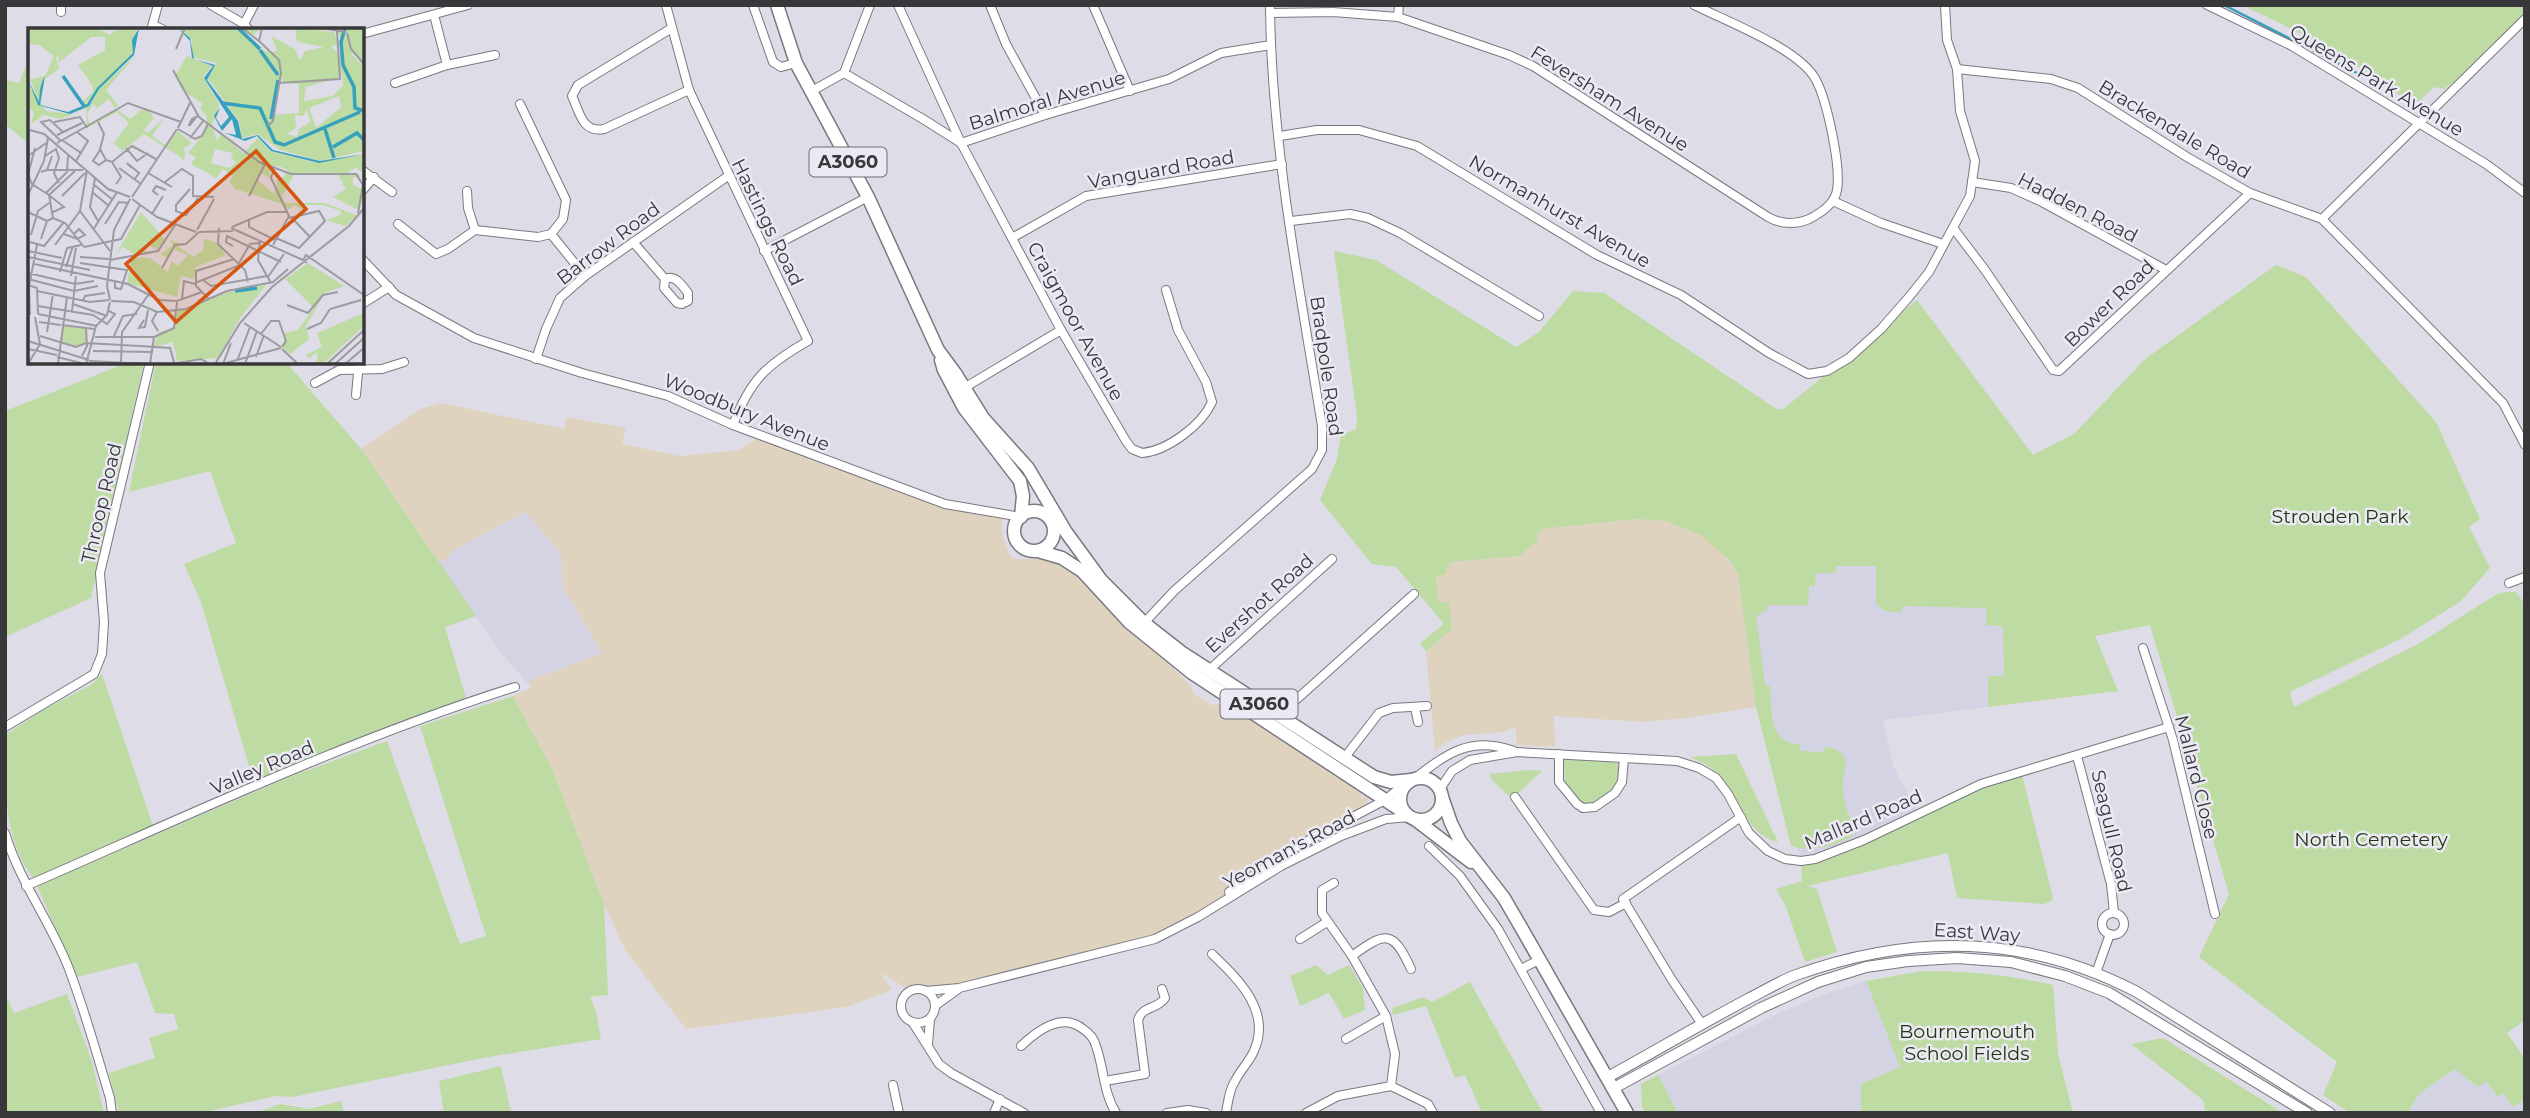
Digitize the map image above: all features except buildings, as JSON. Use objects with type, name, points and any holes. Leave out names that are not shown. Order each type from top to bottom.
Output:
[{"type":"main road","name":"A3060","points":[[777,5],[796,62],[868,197],[939,353],[944,370],[964,408],[1020,481],[1023,496],[1021,517]]},
{"type":"main road","name":"A3060","points":[[939,353],[983,418],[1028,468],[1066,532],[1101,580],[1144,623],[1208,671],[1379,779],[1397,782],[1411,780]]},
{"type":"main road","name":"A3060","points":[[1047,498],[1051,521],[1066,532]]},
{"type":"main road","points":[[1032,512],[1044,514],[1051,521],[1051,541],[1038,551],[1023,547],[1016,538],[1015,527],[1021,517],[1032,512]]},
{"type":"main road","name":"A3060","points":[[1038,551],[1070,562],[1082,571],[1129,622],[1192,673],[1385,800],[1482,870]]},
{"type":"main road","points":[[1426,778],[1441,793],[1439,810],[1435,815],[1423,820],[1410,817],[1400,801],[1400,794],[1411,780],[1426,778]]},
{"type":"main road","name":"A3060","points":[[1441,793],[1453,828],[1504,898],[1627,1113]]},
{"type":"street","points":[[152,27],[158,5]]},
{"type":"street","points":[[211,5],[246,27],[254,5]]},
{"type":"street","points":[[364,33],[468,5]]},
{"type":"street","name":"Hastings Road","points":[[666,5],[689,90],[808,341],[781,356],[759,376],[744,395],[733,425]]},
{"type":"street","points":[[753,5],[774,62],[781,67],[796,62]]},
{"type":"street","points":[[810,92],[844,73],[870,5]]},
{"type":"street","name":"Craigmoor Avenue","points":[[898,5],[961,143],[1061,330],[1126,441],[1138,453],[1150,452],[1198,424],[1207,414],[1212,402],[1206,382],[1178,330],[1166,290]]},
{"type":"street","points":[[990,5],[1006,44],[1045,116]]},
{"type":"street","points":[[1093,5],[1130,91]]},
{"type":"street","points":[[1398,17],[1399,5]]},
{"type":"street","points":[[1694,5],[1786,51],[1803,64],[1816,80],[1837,163],[1836,193],[1833,201],[1881,223],[1943,244],[1954,229],[1970,196],[1975,161],[1960,111],[1957,69],[1947,40],[1945,5]]},
{"type":"street","name":"Queens Park Avenue","points":[[2207,5],[2292,46],[2486,164],[2525,193]]},
{"type":"street","name":"Feversham Avenue","points":[[1270,9],[1398,17],[1509,55],[1533,66],[1775,221],[1796,223],[1807,220],[1833,201]]},
{"type":"street","name":"Bradpole Road","points":[[1144,623],[1174,592],[1312,469],[1319,460],[1323,442],[1282,164],[1270,9]]},
{"type":"street","points":[[434,15],[447,65]]},
{"type":"street","points":[[2322,219],[2525,19]]},
{"type":"street","points":[[671,28],[578,85],[572,96],[587,127],[594,131],[604,129],[689,90]]},
{"type":"street","name":"Balmoral Avenue","points":[[844,73],[961,143],[1180,76],[1202,61],[1221,53],[1271,45]]},
{"type":"street","points":[[395,83],[447,65],[495,55]]},
{"type":"street","name":"Brackendale Road","points":[[1957,69],[2051,79],[2078,88],[2187,158],[2250,193],[2322,219],[2503,403],[2525,444]]},
{"type":"street","points":[[398,225],[436,254],[475,230],[538,237],[551,234],[564,219],[566,200],[520,104]]},
{"type":"street","name":"Normanhurst Avenue","points":[[1280,136],[1317,130],[1359,130],[1417,145],[1597,255],[1681,295],[1769,353],[1808,374],[1828,371],[1849,358],[1881,329],[1929,272],[1943,244]]},
{"type":"street","name":"Vanguard Road","points":[[1012,238],[1086,196],[1282,164]]},
{"type":"street","points":[[364,171],[392,192]]},
{"type":"street","name":"Barrow Road","points":[[537,359],[546,328],[560,299],[585,276],[728,176]]},
{"type":"street","points":[[364,189],[374,177]]},
{"type":"street","name":"Hadden Road","points":[[1972,182],[2011,188],[2042,202],[2166,270]]},
{"type":"street","points":[[467,191],[468,208],[475,230]]},
{"type":"street","name":"Bower Road","points":[[1954,229],[2056,371],[2073,360],[2250,193]]},
{"type":"street","points":[[764,251],[868,197]]},
{"type":"street","points":[[1290,221],[1350,214],[1368,218],[1400,233],[1539,316]]},
{"type":"street","points":[[551,234],[585,276]]},
{"type":"street","points":[[633,242],[665,279]]},
{"type":"street","name":"Woodbury Avenue","points":[[364,261],[396,295],[474,338],[668,396],[733,425],[945,504],[1021,517]]},
{"type":"street","points":[[364,303],[389,287]]},
{"type":"street","points":[[964,388],[1061,330]]},
{"type":"street","points":[[315,383],[340,370],[360,366],[382,369],[404,362]]},
{"type":"street","name":"Throop Road","points":[[5,727],[94,674],[102,653],[104,622],[100,573],[150,364]]},
{"type":"street","points":[[356,396],[360,366]]},
{"type":"street","name":"Evershot Road","points":[[1208,671],[1332,559]]},
{"type":"street","points":[[2509,583],[2525,577]]},
{"type":"street","points":[[1278,716],[1414,594]]},
{"type":"street","name":"Mallard Close","points":[[2143,648],[2169,727],[2215,914]]},
{"type":"street","name":"Valley Road","points":[[26,886],[311,763],[444,709],[515,687]]},
{"type":"street","points":[[1345,757],[1379,713],[1393,708],[1427,706]]},
{"type":"street","points":[[1415,708],[1418,722]]},
{"type":"street","name":"Mallard Road","points":[[1441,793],[1452,771],[1470,760],[1517,752],[1677,761],[1699,768],[1716,778],[1749,833],[1768,851],[1785,859],[1801,861],[1815,859],[1864,840],[1981,784],[2169,727]]},
{"type":"street","name":"Mallard Road","points":[[1411,780],[1440,758],[1465,747],[1505,747],[1517,752]]},
{"type":"street","points":[[1559,754],[1558,775],[1562,787],[1577,804],[1591,808],[1618,790],[1622,782],[1624,758]]},
{"type":"street","name":"Seagull Road","points":[[2077,756],[2111,884],[2114,913],[2121,918],[2123,927],[2117,934],[2110,934],[2104,931],[2102,926],[2105,917],[2114,913]]},
{"type":"street","name":"Yeoman's Road","points":[[1186,922],[1294,848],[1385,800],[1411,780]]},
{"type":"street","name":"Yeoman's Road","points":[[1358,813],[1368,800],[1368,789]]},
{"type":"street","points":[[1515,797],[1594,910],[1609,912],[1626,903]]},
{"type":"street","name":"Yeoman's Road","points":[[926,991],[959,988],[1154,939],[1341,835],[1386,819],[1410,817]]},
{"type":"street","points":[[1702,1024],[1623,899],[1741,817]]},
{"type":"street","points":[[5,833],[26,886],[69,968],[110,1098],[112,1113]]},
{"type":"street","points":[[1429,846],[1460,876],[1498,929],[1601,1113]]},
{"type":"street","points":[[1334,883],[1322,890],[1321,906],[1327,922],[1352,956],[1386,1016],[1395,1055],[1391,1086]]},
{"type":"street","points":[[1300,939],[1327,922]]},
{"type":"street","name":"Seagull Road","points":[[2096,973],[2110,934]]},
{"type":"street","points":[[1352,956],[1374,939],[1389,938],[1400,946],[1411,968]]},
{"type":"street","name":"East Way","points":[[1611,1083],[1702,1024],[1795,976],[1840,960],[1877,952],[1923,946],[1981,946],[2047,956],[2096,973],[2137,992],[2330,1113]]},
{"type":"street","points":[[1212,954],[1249,994],[1257,1011],[1258,1021],[1255,1049],[1234,1082],[1226,1113]]},
{"type":"street","name":"East Way","points":[[1611,1083],[1818,982],[1866,967],[1957,958],[2011,962],[2065,976],[2109,993],[2307,1113]]},
{"type":"street","points":[[1521,969],[1541,959]]},
{"type":"street","name":"Yeoman's Road","points":[[936,1005],[959,988]]},
{"type":"street","points":[[1105,1081],[1145,1074],[1138,1020],[1144,1009],[1162,1003],[1165,999],[1162,989]]},
{"type":"street","points":[[928,1044],[902,1013],[903,998],[911,991],[926,991],[934,999],[936,1005],[930,1019],[928,1044],[930,1053],[939,1064],[1024,1113]]},
{"type":"street","points":[[1346,1039],[1386,1016]]},
{"type":"street","points":[[912,1023],[922,1023],[930,1019]]},
{"type":"street","points":[[1021,1046],[1039,1031],[1059,1022],[1072,1022],[1094,1040],[1107,1094],[1116,1113]]},
{"type":"street","points":[[893,1085],[899,1113]]},
{"type":"street","points":[[1306,1113],[1339,1096],[1391,1086],[1428,1104],[1433,1113]]},
{"type":"street","points":[[994,1113],[1000,1099]]},
{"type":"street","points":[[1167,1113],[1206,1113]]},
{"type":"shaded area","points":[[442,403],[564,429],[567,417],[626,428],[622,444],[680,456],[739,450],[761,435],[945,504],[1002,513],[1002,535],[1010,556],[1014,559],[1048,559],[1061,563],[1079,575],[1116,618],[1191,686],[1194,694],[1212,705],[1221,705],[1239,712],[1351,783],[1362,798],[1367,797],[1368,800],[1358,813],[1272,862],[1186,922],[1155,939],[1045,967],[926,991],[911,991],[880,972],[892,990],[846,1007],[686,1029],[625,950],[604,904],[553,771],[513,696],[532,687],[503,655],[361,449],[420,409]]},
{"type":"shaded area","points":[[1755,503],[2095,635],[2118,691],[1883,720],[1893,766],[1918,814],[1801,861],[1789,816],[1749,605]]},
{"type":"shaded area","points":[[525,512],[561,554],[563,588],[602,653],[526,682],[503,655],[437,561],[447,560],[452,551]]},
{"type":"shaded area","points":[[1636,519],[1665,521],[1701,535],[1721,551],[1738,574],[1756,707],[1642,722],[1554,716],[1555,747],[1517,745],[1515,727],[1504,732],[1464,735],[1445,743],[1435,751],[1426,651],[1452,629],[1439,603],[1436,575],[1451,562],[1519,556],[1542,529]]},
{"type":"shaded area","points":[[1866,981],[1900,1067],[1861,1084],[1861,1113],[1678,1113],[1658,1075],[1773,1016],[1827,993]]},
{"type":"shaded area","points":[[2506,1033],[2525,1059],[2525,1113],[2408,1113],[2419,1094]]},
{"type":"green space","points":[[2241,5],[2525,5],[2525,14],[2454,82],[2444,89],[2434,87],[2419,101],[2409,102],[2328,49]]},
{"type":"green space","points":[[28,62],[28,143],[5,124],[5,80],[19,83]]},
{"type":"green space","points":[[1334,251],[1376,260],[1516,347],[1539,332],[1573,291],[1604,293],[1775,408],[1782,410],[1917,300],[2033,455],[2075,433],[2145,359],[2276,265],[2306,277],[2436,422],[2480,519],[2469,527],[2490,568],[2460,602],[2400,639],[2290,692],[2294,707],[2418,644],[2494,596],[2504,592],[2516,592],[2525,605],[2525,1020],[2507,1033],[2525,1059],[2525,1099],[2513,1107],[2503,1093],[2498,1097],[2486,1081],[2478,1087],[2455,1069],[2419,1094],[2408,1113],[2350,1113],[2323,1095],[2337,1062],[2199,957],[2229,894],[2150,625],[2095,636],[2118,691],[1988,707],[1988,676],[2004,676],[2003,626],[1986,625],[1986,608],[1903,606],[1900,613],[1885,611],[1876,604],[1876,566],[1836,566],[1836,573],[1816,573],[1815,586],[1809,586],[1808,605],[1768,605],[1767,611],[1756,615],[1765,685],[1770,686],[1772,714],[1777,732],[1782,738],[1800,744],[1800,751],[1824,752],[1825,747],[1835,749],[1844,758],[1844,797],[1855,831],[1839,843],[1815,848],[1791,846],[1756,707],[1738,574],[1728,559],[1701,535],[1665,521],[1636,519],[1542,529],[1537,534],[1538,541],[1519,556],[1451,562],[1446,568],[1446,574],[1436,576],[1439,602],[1449,602],[1452,629],[1426,651],[1420,643],[1444,624],[1396,567],[1372,564],[1320,500],[1337,459],[1341,435],[1356,429],[1357,416]]},
{"type":"green space","points":[[124,364],[144,364],[91,598],[5,637],[5,411]]},
{"type":"green space","points":[[156,364],[288,364],[361,449],[476,616],[445,627],[466,698],[254,783],[201,602],[184,564],[236,543],[210,471],[129,492]]},
{"type":"green space","points":[[102,674],[153,826],[33,878],[20,857],[10,827],[6,796],[5,735],[43,710],[91,685]]},
{"type":"green space","points":[[513,696],[553,771],[604,904],[608,995],[590,997],[601,1039],[488,1057],[292,1097],[276,1096],[201,1113],[119,1113],[109,1073],[155,1058],[149,1038],[178,1029],[174,1014],[155,1013],[137,962],[77,977],[37,886],[292,776],[387,741],[460,944],[486,936],[420,726]]},
{"type":"green space","points":[[1736,754],[1778,842],[1767,838],[1750,823],[1718,774],[1690,757]]},
{"type":"green space","points":[[1564,759],[1619,763],[1617,786],[1591,804],[1581,802],[1565,784]]},
{"type":"green space","points":[[1542,771],[1512,799],[1491,779],[1490,774]]},
{"type":"green space","points":[[2021,771],[2053,898],[2051,901],[2044,904],[1957,898],[1948,853],[1807,886],[1817,889],[1837,952],[1805,962],[1786,907],[1776,889],[1802,881],[1801,861],[1815,859]]},
{"type":"green space","points":[[1316,965],[1328,975],[1349,965],[1363,988],[1365,1010],[1344,1019],[1329,993],[1300,1006],[1290,976]]},
{"type":"green space","name":"Bournemouth School Fields","points":[[1923,971],[1989,974],[2053,985],[2058,1054],[2073,1113],[1861,1113],[1861,1084],[1900,1067],[1866,981]]},
{"type":"green space","points":[[1470,982],[1543,1113],[1482,1113],[1465,1075],[1455,1078],[1426,1006],[1393,1015],[1392,1008],[1424,997],[1432,1002]]},
{"type":"green space","points":[[5,994],[14,1013],[67,994],[92,1062],[104,1113],[5,1113]]},
{"type":"green space","points":[[2163,1038],[2283,1113],[2206,1113],[2203,1100],[2131,1044]]},
{"type":"green space","points":[[501,1066],[511,1113],[444,1113],[439,1081]]},
{"type":"green space","points":[[1658,1075],[1678,1113],[1645,1113],[1642,1107],[1641,1084]]},
{"type":"green space","points":[[341,1101],[344,1113],[255,1113],[281,1104],[309,1109]]},
{"type":"waterway","points":[[2224,5],[2357,73]]},
{"type":"park label","name":"Strouden Park","points":[[2340,516]]},
{"type":"park label","name":"North Cemetery","points":[[2371,839]]}]
